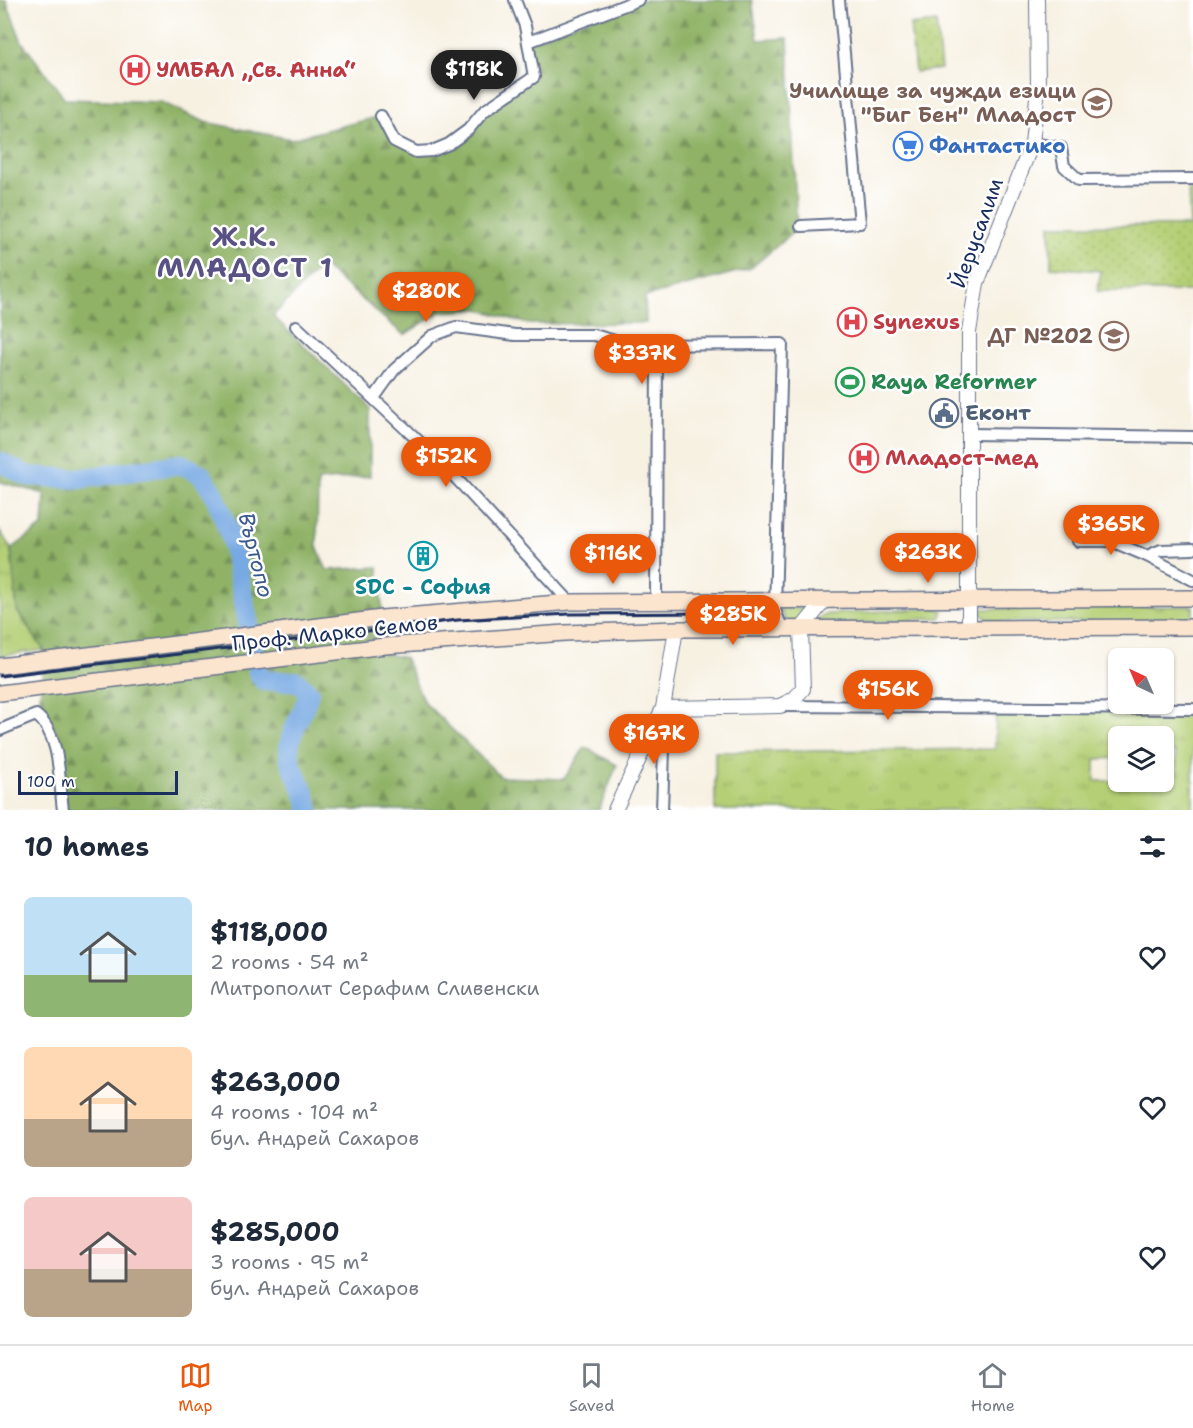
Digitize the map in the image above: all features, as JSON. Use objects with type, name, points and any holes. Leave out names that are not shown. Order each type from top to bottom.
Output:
[{"type":"main road","name":"Проф. Марко Семов","points":[[0,666],[382,618],[570,602],[1193,598]]},
{"type":"main road","name":"Проф. Марко Семов","points":[[0,693],[385,646],[565,633],[676,629],[797,632],[969,627],[1193,627]]},
{"type":"street","points":[[381,116],[394,141],[416,152],[432,151],[449,144],[468,130],[484,111],[534,78],[528,42],[515,0]]},
{"type":"street","points":[[528,42],[638,0]]},
{"type":"street","points":[[801,226],[860,223],[839,0]]},
{"type":"street","name":"Йерусалим","points":[[969,627],[969,332],[977,283],[1032,143],[1038,89],[1037,0]]},
{"type":"street","points":[[1032,143],[1061,148],[1064,166],[1079,180],[1193,179]]},
{"type":"street","points":[[296,326],[442,463],[570,602]]},
{"type":"street","points":[[374,398],[394,370],[432,336],[456,327],[515,335],[594,335],[628,345],[782,344],[776,601],[777,618],[797,632]]},
{"type":"street","points":[[656,602],[657,345]]},
{"type":"street","points":[[970,434],[1193,437]]},
{"type":"street","points":[[1078,541],[1111,541],[1147,556],[1193,580]]},
{"type":"street","points":[[1147,556],[1161,550],[1193,549]]},
{"type":"street","points":[[780,706],[794,699],[802,689],[797,632],[825,600]]},
{"type":"street","points":[[615,810],[663,708],[676,629]]},
{"type":"street","points":[[663,708],[780,706],[1193,708]]},
{"type":"street","points":[[0,730],[36,715],[45,722],[52,739],[63,810]]},
{"type":"street","points":[[649,741],[664,748],[662,810]]},
{"type":"green space","points":[[0,0],[6,0],[22,42],[65,99],[161,102],[205,122],[291,139],[381,116],[394,141],[432,151],[533,78],[528,42],[637,0],[752,0],[758,40],[788,38],[797,229],[751,268],[645,297],[646,323],[528,324],[479,309],[440,312],[404,335],[322,265],[273,316],[370,409],[370,476],[318,481],[317,547],[327,570],[378,567],[387,654],[405,658],[424,702],[501,777],[564,779],[585,747],[617,765],[599,810],[67,810],[57,734],[40,698],[44,650],[17,611],[11,549],[43,526],[45,494],[0,482]]},
{"type":"green space","points":[[936,22],[941,69],[915,72],[910,25]]},
{"type":"green space","points":[[1188,189],[1193,189],[1193,291],[1097,291],[1101,271],[1051,267],[1050,225],[1190,226]]},
{"type":"green space","points":[[0,531],[11,549],[17,611],[44,650],[0,656]]},
{"type":"green space","points":[[1193,606],[1193,622],[998,622],[986,618],[977,609]]},
{"type":"green space","points":[[780,608],[802,608],[805,612],[797,624],[785,621]]},
{"type":"green space","points":[[938,608],[943,611],[940,618],[844,624],[812,621],[827,614]]},
{"type":"green space","points":[[996,707],[1108,708],[1108,714],[1174,714],[1174,709],[1193,709],[1193,810],[715,810],[715,752],[995,749]]},
{"type":"waterway","name":"Въртопо","points":[[0,462],[27,476],[78,479],[181,464],[201,474],[214,493],[231,537],[258,672],[264,681],[297,681],[309,692],[289,745],[291,763],[306,797],[309,810]]},
{"type":"railway","points":[[0,676],[458,620],[570,614],[717,613]]},
{"type":"place","name":"УМБАЛ „Св. Анна“","points":[[135,70]]},
{"type":"place","name":"Училище за чужди езици \"Биг Бен\" Младост","points":[[1097,103]]},
{"type":"place","name":"Фантастико","points":[[908,146]]},
{"type":"place","name":"Synexus","points":[[852,322]]},
{"type":"place","name":"ДГ №202","points":[[1114,336]]},
{"type":"place","name":"Raya Reformer","points":[[850,382]]},
{"type":"place","name":"Еконт","points":[[944,413]]},
{"type":"place","name":"Младост-мед","points":[[864,458]]},
{"type":"place","name":"SDC - София","points":[[423,556]]},
{"type":"district","name":"Ж.К. МЛАДОСТ 1","points":[[245,252]]}]
